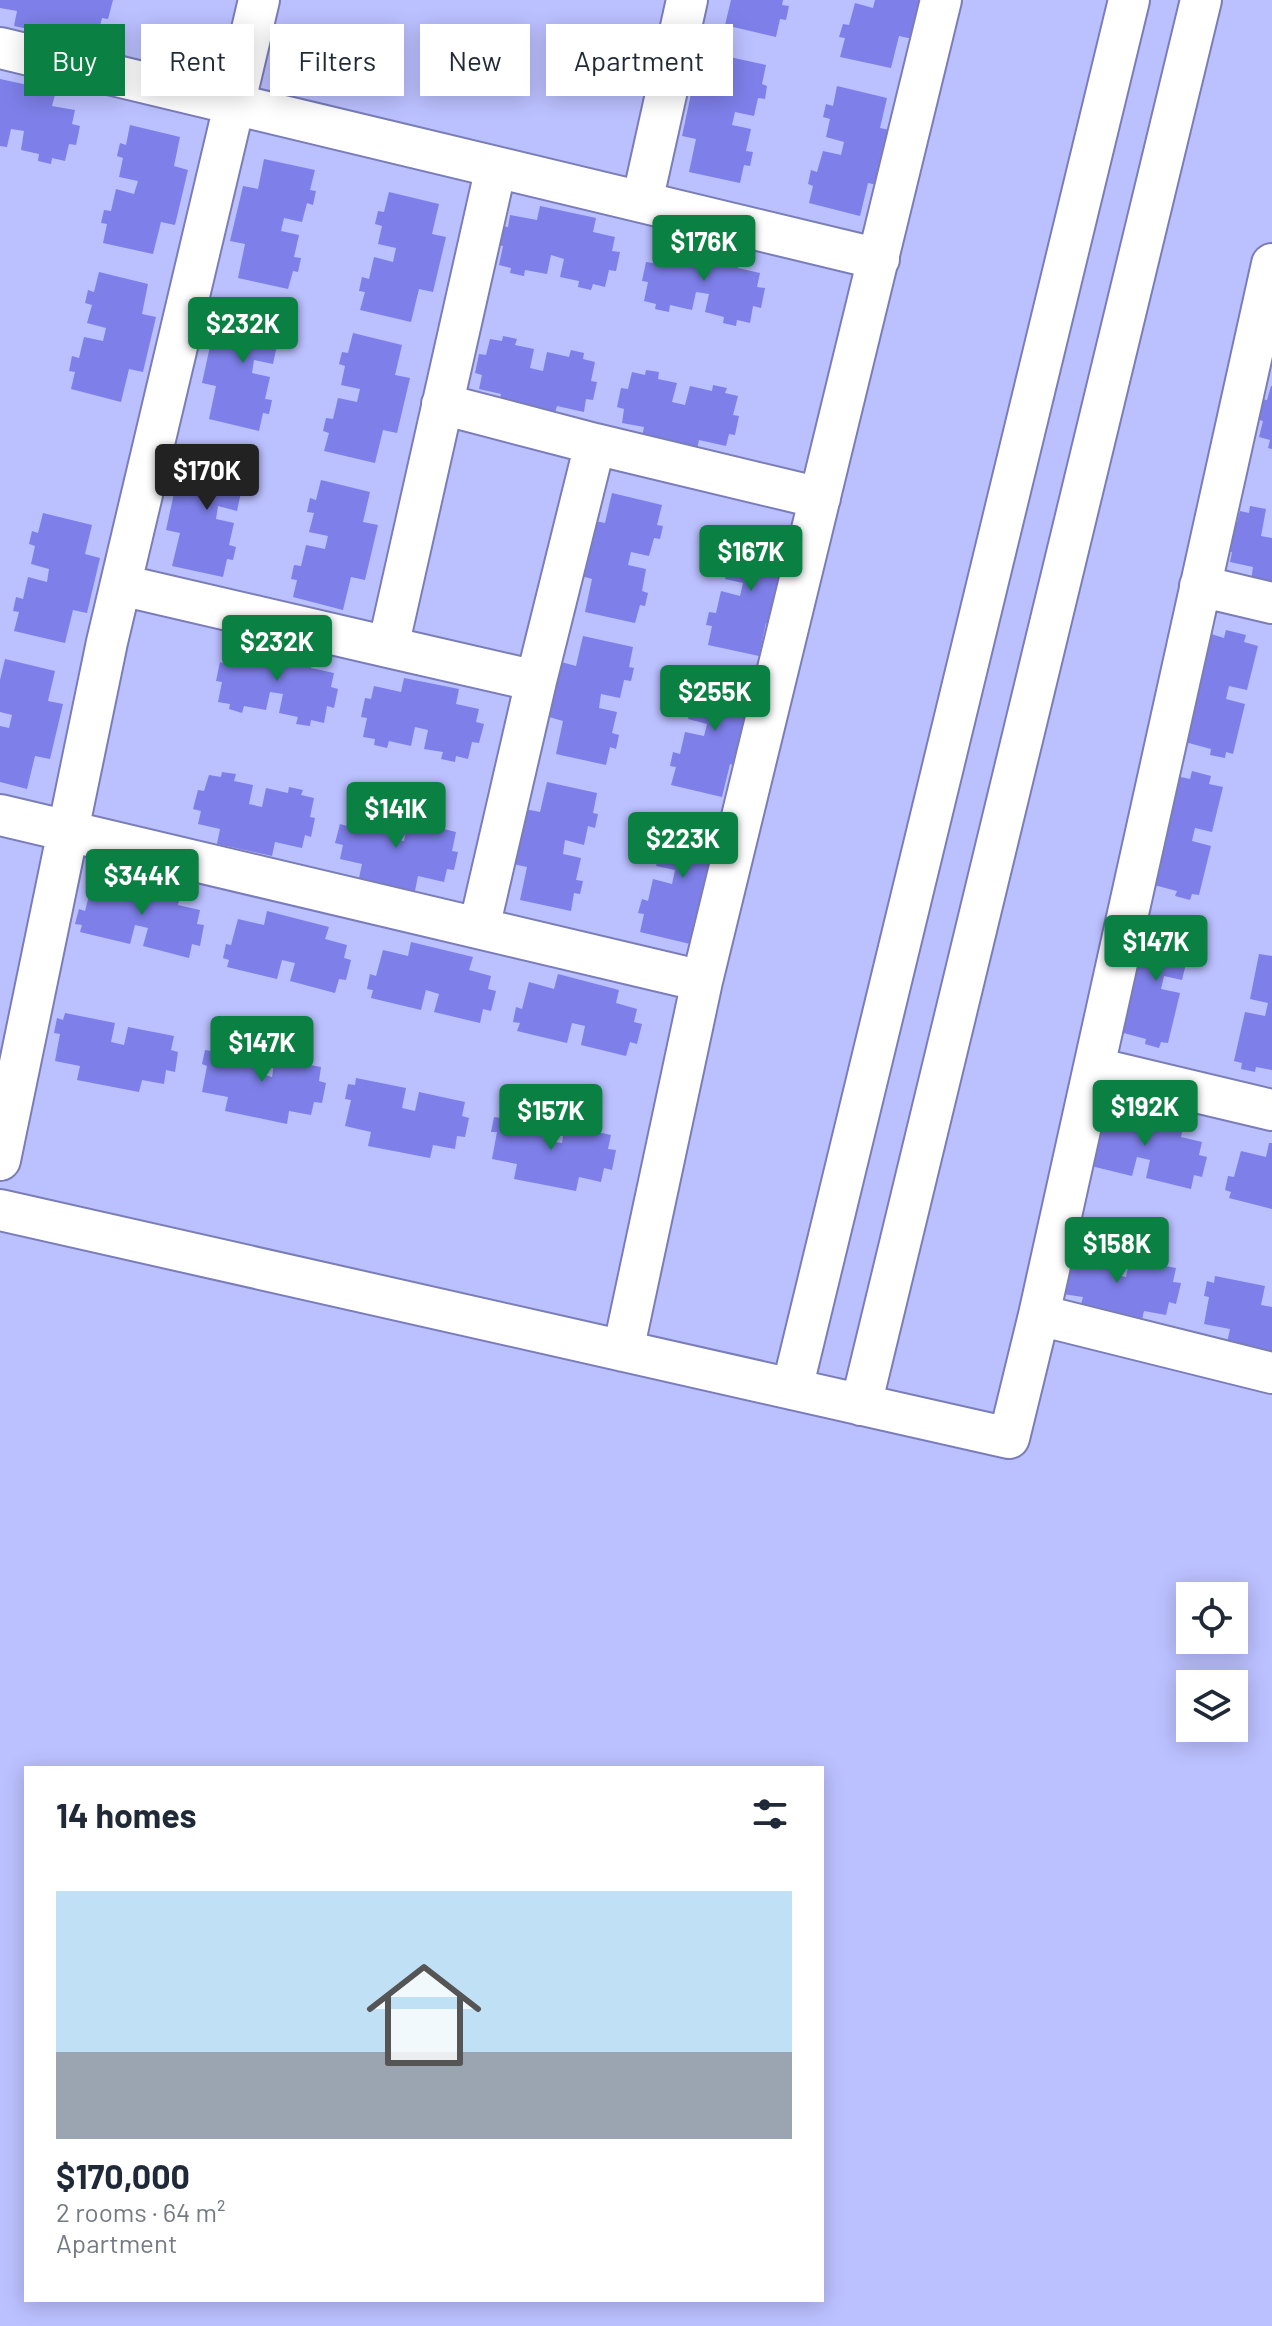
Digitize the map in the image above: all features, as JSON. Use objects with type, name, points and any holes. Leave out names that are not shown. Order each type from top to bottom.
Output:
[{"type":"street","points":[[0,1160],[121,585],[259,0]]},
{"type":"street","points":[[642,202],[687,0]]},
{"type":"street","points":[[623,1351],[702,981],[941,0]]},
{"type":"street","points":[[792,1389],[1129,0]]},
{"type":"street","points":[[861,1405],[1201,0]]},
{"type":"street","points":[[0,48],[879,259]]},
{"type":"street","points":[[388,647],[496,167]]},
{"type":"street","points":[[0,1210],[1009,1438],[1095,1068],[1200,586],[1265,342],[1272,264]]},
{"type":"street","points":[[442,404],[820,498]]},
{"type":"street","points":[[479,928],[595,444]]},
{"type":"street","points":[[121,585],[536,681]]},
{"type":"street","points":[[1200,586],[1272,603]]},
{"type":"street","points":[[0,815],[702,981]]},
{"type":"street","points":[[1095,1068],[1272,1110]]},
{"type":"street","points":[[1039,1315],[1272,1373]]},
{"type":"building","points":[[0,0],[113,0],[108,19],[102,18],[100,24],[24,24],[24,28],[14,26],[17,11],[0,8]]},
{"type":"building","points":[[731,0],[783,0],[782,5],[789,6],[786,20],[780,19],[776,37],[725,24]]},
{"type":"building","points":[[875,0],[923,0],[913,39],[899,36],[891,68],[840,57],[845,38],[839,37],[843,24],[849,25],[855,3],[873,8]]},
{"type":"building","points":[[733,58],[766,65],[762,84],[767,86],[765,99],[758,98],[754,116],[735,112],[732,125],[751,129],[746,151],[753,152],[750,166],[744,165],[740,183],[689,172],[696,139],[682,136],[691,96],[733,96]]},
{"type":"building","points":[[0,79],[24,84],[24,96],[55,96],[52,106],[75,110],[72,124],[80,126],[76,145],[69,144],[65,161],[52,158],[51,164],[38,161],[39,154],[21,150],[24,131],[11,129],[7,147],[0,146]]},
{"type":"building","points":[[837,86],[887,98],[880,128],[895,131],[882,186],[868,183],[860,216],[809,203],[813,186],[808,184],[811,170],[817,172],[823,151],[841,155],[844,142],[826,137],[830,119],[823,117],[826,104],[833,106]]},
{"type":"building","points":[[130,125],[180,137],[174,166],[188,170],[175,225],[161,222],[153,254],[103,243],[107,224],[101,223],[104,210],[111,211],[116,189],[134,194],[138,181],[119,177],[123,158],[117,156],[120,143],[126,145]]},
{"type":"building","points":[[264,159],[315,170],[310,190],[316,191],[313,205],[307,203],[302,222],[284,218],[281,231],[299,235],[294,257],[301,258],[298,272],[293,271],[288,289],[238,278],[245,244],[230,241],[243,186],[258,189]]},
{"type":"building","points":[[389,192],[439,204],[432,234],[446,237],[433,292],[419,289],[411,322],[360,310],[365,292],[359,291],[362,277],[369,279],[374,257],[393,262],[396,248],[378,244],[382,226],[375,224],[378,211],[384,212]]},
{"type":"building","points":[[540,206],[596,218],[593,232],[615,237],[612,251],[620,252],[616,271],[609,270],[605,287],[593,284],[591,290],[578,287],[579,281],[560,277],[564,259],[551,255],[547,274],[525,270],[524,276],[510,273],[511,268],[499,265],[503,246],[497,245],[501,226],[508,227],[510,215],[537,220]]},
{"type":"building","points":[[685,242],[741,254],[738,268],[760,273],[757,287],[765,288],[761,308],[753,306],[750,323],[737,320],[736,326],[723,323],[724,317],[705,312],[709,294],[696,292],[692,310],[670,305],[669,312],[655,309],[656,304],[644,301],[648,282],[642,281],[646,262],[653,263],[655,251],[682,256]]},
{"type":"building","points":[[99,272],[148,284],[142,314],[156,317],[143,372],[129,369],[121,402],[71,389],[75,372],[69,371],[72,356],[79,358],[84,337],[103,341],[106,328],[87,323],[92,305],[85,303],[88,290],[94,292]]},
{"type":"building","points":[[236,302],[286,313],[281,333],[287,334],[284,347],[277,345],[273,364],[254,360],[252,373],[270,377],[265,399],[272,400],[269,414],[263,413],[259,431],[209,419],[216,386],[202,383],[214,328],[229,331]]},
{"type":"building","points":[[353,333],[402,345],[395,375],[410,378],[397,433],[383,430],[375,463],[324,451],[329,433],[323,431],[326,418],[333,419],[338,398],[357,402],[360,389],[341,385],[345,366],[339,364],[342,352],[348,353]]},
{"type":"building","points":[[503,336],[517,339],[515,345],[534,349],[530,368],[543,371],[547,352],[569,357],[571,350],[584,353],[583,359],[595,362],[591,381],[597,382],[593,400],[586,399],[584,412],[557,406],[553,420],[498,408],[501,394],[479,389],[482,375],[475,373],[479,354],[486,355],[490,339],[502,341]]},
{"type":"building","points":[[646,370],[659,372],[658,379],[677,383],[672,402],[685,405],[690,386],[712,391],[713,385],[727,388],[725,393],[738,396],[733,415],[739,416],[735,435],[729,434],[726,446],[699,440],[696,454],[641,442],[644,427],[622,423],[624,409],[617,407],[621,388],[628,389],[632,372],[645,375]]},
{"type":"building","points":[[1271,386],[1272,449],[1268,448],[1270,440],[1259,437],[1263,421],[1256,419],[1260,399],[1267,400]]},
{"type":"building","points":[[200,448],[250,459],[245,479],[251,480],[248,493],[241,492],[237,511],[218,506],[216,519],[234,523],[229,545],[236,547],[233,560],[227,559],[223,577],[172,566],[180,533],[166,530],[178,475],[193,478]]},
{"type":"building","points":[[321,480],[370,492],[363,522],[378,525],[365,580],[351,577],[343,610],[293,597],[297,580],[291,579],[294,565],[301,566],[306,545],[325,549],[328,536],[309,532],[314,513],[307,512],[310,498],[316,500]]},
{"type":"building","points":[[612,493],[662,505],[657,525],[663,526],[660,539],[654,538],[649,556],[631,552],[628,565],[646,569],[642,591],[648,593],[645,606],[640,605],[635,623],[585,612],[592,579],[578,575],[590,520],[605,523]]},
{"type":"building","points":[[1250,506],[1266,509],[1261,536],[1272,538],[1272,585],[1251,581],[1253,567],[1230,562],[1232,552],[1223,550],[1229,521],[1237,523],[1240,511],[1249,513]]},
{"type":"building","points":[[43,513],[92,525],[85,554],[100,558],[87,613],[73,610],[65,643],[14,631],[19,612],[13,611],[16,597],[23,599],[28,577],[47,582],[49,569],[31,564],[35,546],[29,544],[32,531],[38,533]]},
{"type":"building","points":[[736,527],[786,539],[779,568],[793,572],[780,627],[766,623],[759,656],[708,645],[712,626],[706,625],[709,612],[716,613],[721,591],[740,596],[743,583],[725,579],[729,560],[722,558],[726,545],[731,546]]},
{"type":"building","points":[[1226,630],[1246,635],[1244,642],[1258,646],[1247,690],[1229,686],[1226,699],[1245,704],[1233,754],[1226,752],[1225,758],[1210,755],[1211,749],[1185,742],[1211,634],[1224,638]]},
{"type":"building","points":[[583,636],[633,647],[629,667],[634,668],[631,681],[624,680],[620,698],[601,694],[599,708],[617,712],[612,733],[619,735],[616,749],[610,747],[606,765],[556,754],[563,721],[549,717],[561,662],[576,666]]},
{"type":"building","points":[[259,642],[314,653],[311,668],[334,673],[331,687],[338,689],[334,708],[327,706],[324,723],[311,720],[310,726],[296,724],[298,717],[279,713],[283,694],[270,692],[266,710],[244,706],[242,713],[229,709],[230,704],[218,702],[222,682],[216,681],[220,662],[226,664],[229,651],[256,656]]},
{"type":"building","points":[[5,659],[55,671],[48,701],[63,704],[50,759],[35,756],[27,789],[0,782],[0,726],[9,728],[12,715],[0,712],[0,680]]},
{"type":"building","points":[[700,667],[750,679],[742,709],[757,713],[744,768],[730,764],[722,797],[671,785],[676,767],[670,766],[673,752],[680,754],[685,732],[704,736],[707,724],[688,719],[693,700],[686,699],[689,686],[695,687]]},
{"type":"building","points":[[404,678],[459,689],[456,704],[479,709],[476,722],[484,724],[479,743],[472,742],[468,759],[456,756],[455,762],[441,759],[443,752],[424,749],[428,730],[415,727],[411,746],[389,741],[387,748],[374,745],[375,739],[363,737],[367,718],[361,717],[365,698],[371,699],[374,686],[401,692]]},
{"type":"building","points":[[1192,771],[1211,776],[1209,784],[1223,787],[1212,832],[1195,828],[1192,841],[1211,846],[1199,895],[1192,894],[1190,900],[1175,896],[1177,891],[1150,884],[1176,776],[1190,779]]},
{"type":"building","points":[[222,772],[236,774],[234,781],[253,785],[249,804],[262,807],[266,788],[288,793],[289,787],[303,790],[301,795],[314,798],[310,817],[315,818],[311,837],[305,835],[302,848],[275,842],[272,856],[217,844],[220,829],[198,824],[201,811],[193,809],[198,790],[204,791],[209,775],[221,777]]},
{"type":"building","points":[[547,782],[597,793],[593,813],[598,814],[595,828],[588,826],[584,845],[565,840],[563,854],[581,858],[576,880],[583,881],[580,894],[574,893],[571,911],[520,900],[527,867],[513,864],[525,809],[540,812]]},
{"type":"building","points":[[365,806],[378,809],[377,815],[395,820],[391,838],[404,841],[408,822],[430,827],[432,820],[445,823],[444,829],[456,832],[452,851],[458,852],[454,870],[447,869],[444,882],[418,876],[415,891],[359,878],[362,864],[340,859],[343,845],[335,843],[340,824],[347,826],[350,809],[363,812]]},
{"type":"building","points":[[668,815],[718,826],[710,856],[726,859],[713,914],[698,911],[690,944],[640,932],[644,914],[638,913],[642,899],[648,901],[653,879],[672,884],[675,870],[656,866],[661,848],[654,846],[657,832],[663,834]]},
{"type":"building","points":[[120,876],[181,892],[178,905],[200,910],[197,924],[204,925],[200,946],[192,944],[189,958],[143,946],[148,928],[135,925],[130,944],[80,932],[82,925],[75,924],[79,909],[85,911],[92,884],[117,891]]},
{"type":"building","points":[[267,911],[329,927],[325,939],[347,945],[344,958],[351,960],[346,980],[339,979],[335,993],[290,981],[295,963],[282,960],[277,979],[227,967],[229,960],[223,958],[226,944],[231,945],[238,919],[264,925]]},
{"type":"building","points":[[1161,919],[1181,924],[1179,932],[1193,935],[1182,980],[1164,976],[1161,989],[1180,993],[1168,1043],[1161,1042],[1159,1048],[1145,1044],[1146,1039],[1120,1032],[1146,924],[1159,927]]},
{"type":"building","points":[[411,942],[473,957],[469,970],[491,976],[488,989],[496,991],[491,1011],[483,1009],[480,1023],[434,1012],[439,994],[426,990],[421,1010],[371,998],[373,990],[367,989],[370,974],[376,976],[383,950],[408,956]]},
{"type":"building","points":[[1259,954],[1272,956],[1272,1070],[1256,1067],[1255,1072],[1241,1069],[1242,1063],[1234,1061],[1245,1012],[1265,1016],[1268,1003],[1250,999]]},
{"type":"building","points":[[558,974],[619,990],[616,1003],[637,1009],[634,1022],[642,1024],[637,1044],[630,1042],[626,1056],[581,1045],[585,1026],[572,1023],[567,1043],[517,1031],[520,1023],[513,1022],[516,1007],[522,1009],[529,982],[554,989]]},
{"type":"building","points":[[65,1013],[115,1023],[111,1042],[124,1045],[128,1027],[174,1036],[171,1050],[178,1052],[175,1072],[166,1070],[164,1084],[142,1080],[139,1092],[77,1080],[80,1066],[55,1061],[60,1034],[54,1033],[57,1018],[63,1020]]},
{"type":"building","points":[[213,1044],[263,1054],[259,1073],[272,1077],[275,1058],[321,1067],[319,1081],[326,1083],[322,1103],[314,1102],[311,1115],[289,1111],[287,1124],[225,1111],[228,1097],[202,1092],[207,1066],[202,1064],[205,1050],[211,1051]]},
{"type":"building","points":[[356,1078],[406,1088],[402,1108],[415,1111],[419,1092],[465,1102],[462,1116],[469,1118],[465,1137],[457,1136],[455,1149],[433,1145],[430,1158],[368,1146],[371,1132],[345,1126],[351,1100],[345,1099],[348,1084],[355,1085]]},
{"type":"building","points":[[1123,1108],[1184,1123],[1181,1137],[1202,1142],[1199,1155],[1207,1157],[1202,1177],[1194,1175],[1191,1189],[1146,1178],[1150,1160],[1137,1157],[1132,1176],[1083,1164],[1094,1116],[1119,1122]]},
{"type":"building","points":[[502,1111],[552,1121],[549,1141],[562,1143],[565,1125],[611,1135],[608,1149],[616,1150],[612,1170],[604,1168],[601,1182],[579,1177],[576,1191],[514,1179],[517,1164],[492,1159],[497,1132],[491,1132],[494,1117],[501,1118]]},
{"type":"building","points":[[1269,1143],[1272,1143],[1272,1209],[1229,1198],[1231,1192],[1225,1190],[1228,1176],[1234,1177],[1241,1151],[1266,1157]]},
{"type":"building","points":[[1067,1244],[1118,1255],[1113,1274],[1126,1277],[1130,1259],[1176,1268],[1173,1282],[1181,1283],[1176,1304],[1169,1302],[1166,1315],[1144,1311],[1141,1324],[1079,1312],[1083,1297],[1056,1293]]},
{"type":"building","points":[[1215,1276],[1265,1286],[1261,1305],[1272,1307],[1272,1352],[1227,1343],[1230,1329],[1204,1324],[1209,1297],[1204,1296],[1207,1281],[1214,1283]]}]
